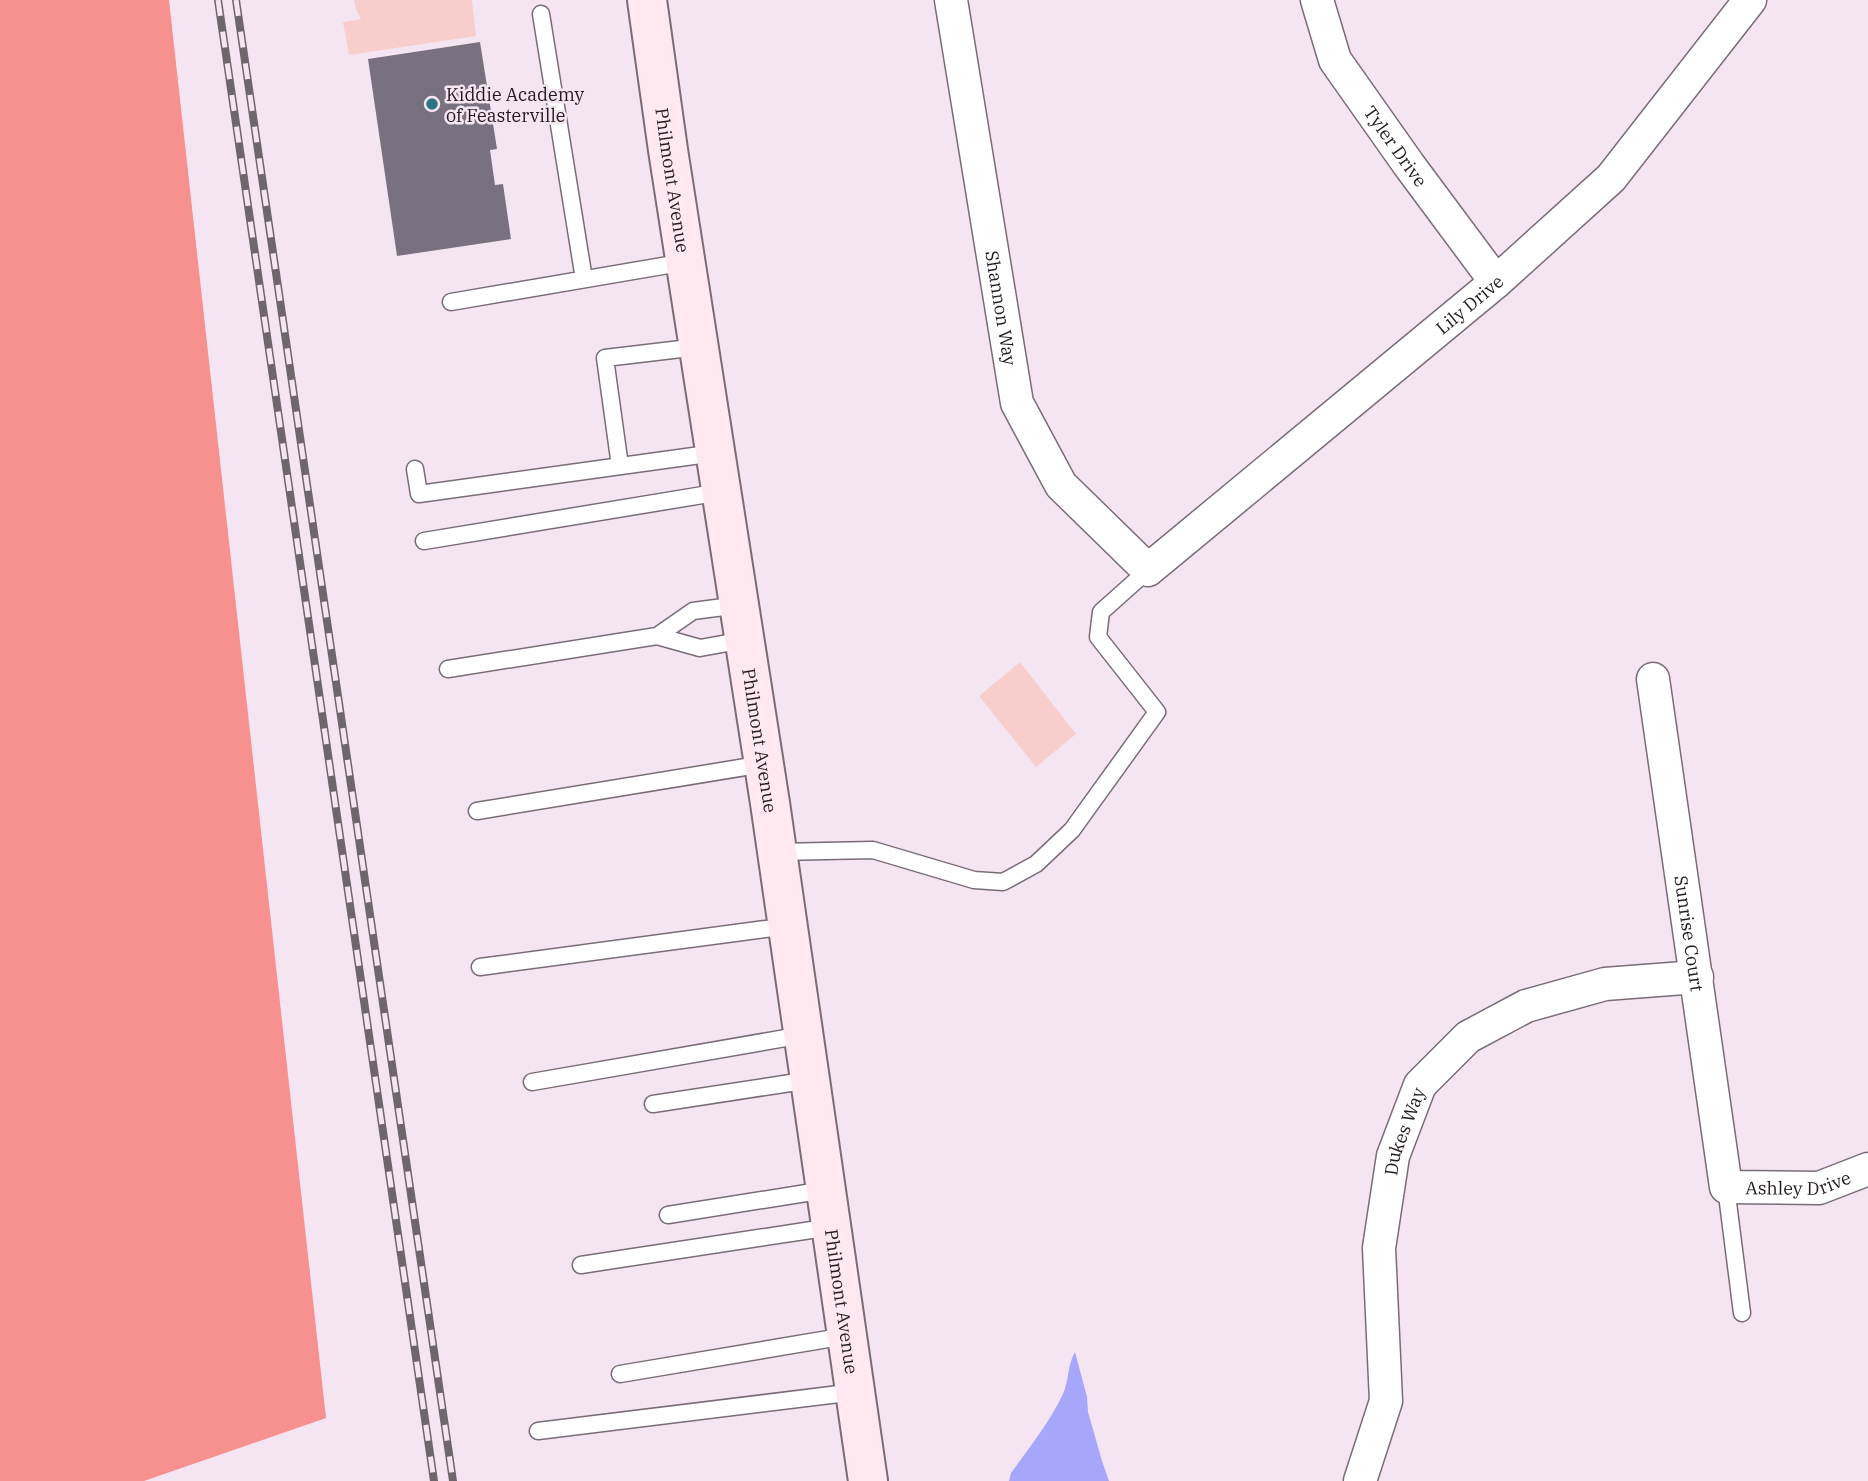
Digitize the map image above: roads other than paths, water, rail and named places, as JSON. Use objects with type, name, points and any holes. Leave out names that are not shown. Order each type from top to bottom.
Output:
[{"type":"main road","name":"Philmont Avenue","points":[[647,0],[698,347],[764,764],[868,1481]]},
{"type":"street","name":"Shannon Way","points":[[951,0],[1017,402],[1061,485],[1148,570]]},
{"type":"street","name":"Tyler Drive","points":[[1317,0],[1335,60],[1496,282]]},
{"type":"street","name":"Lily Drive","points":[[1148,570],[1496,282],[1611,178],[1750,0]]},
{"type":"street","name":"Sunrise Court","points":[[1653,679],[1726,1187]]},
{"type":"street","name":"Dukes Way","points":[[1360,1481],[1386,1401],[1379,1248],[1393,1156],[1420,1084],[1468,1037],[1526,1006],[1605,984],[1697,977]]},
{"type":"street","name":"Ashley Drive","points":[[1726,1187],[1819,1188],[1868,1169]]},
{"type":"lane","points":[[541,14],[584,279]]},
{"type":"lane","points":[[451,302],[686,262]]},
{"type":"lane","points":[[620,466],[605,358],[698,347]]},
{"type":"lane","points":[[415,469],[419,494],[715,453]]},
{"type":"lane","points":[[424,541],[721,492]]},
{"type":"lane","points":[[777,852],[873,850],[974,880],[1003,882],[1035,864],[1072,830],[1157,712],[1098,637],[1101,612],[1148,570]]},
{"type":"lane","points":[[657,636],[692,611],[742,623]]},
{"type":"lane","points":[[448,669],[657,636],[699,648],[742,623]]},
{"type":"lane","points":[[477,811],[764,764]]},
{"type":"lane","points":[[480,967],[788,926]]},
{"type":"lane","points":[[532,1082],[803,1035]]},
{"type":"lane","points":[[653,1104],[810,1080]]},
{"type":"lane","points":[[1726,1187],[1742,1313]]},
{"type":"lane","points":[[668,1215],[825,1190]]},
{"type":"lane","points":[[581,1265],[831,1227]]},
{"type":"lane","points":[[620,1374],[846,1336]]},
{"type":"lane","points":[[538,1431],[855,1392]]},
{"type":"water","points":[[1075,1352],[1087,1397],[1088,1412],[1109,1481],[1009,1481],[1011,1473],[1063,1394]]},
{"type":"railway","points":[[218,0],[434,1481]]},
{"type":"railway","points":[[236,0],[453,1481]]},
{"type":"place","name":"Kiddie Academy of Feasterville","points":[[432,104]]}]
